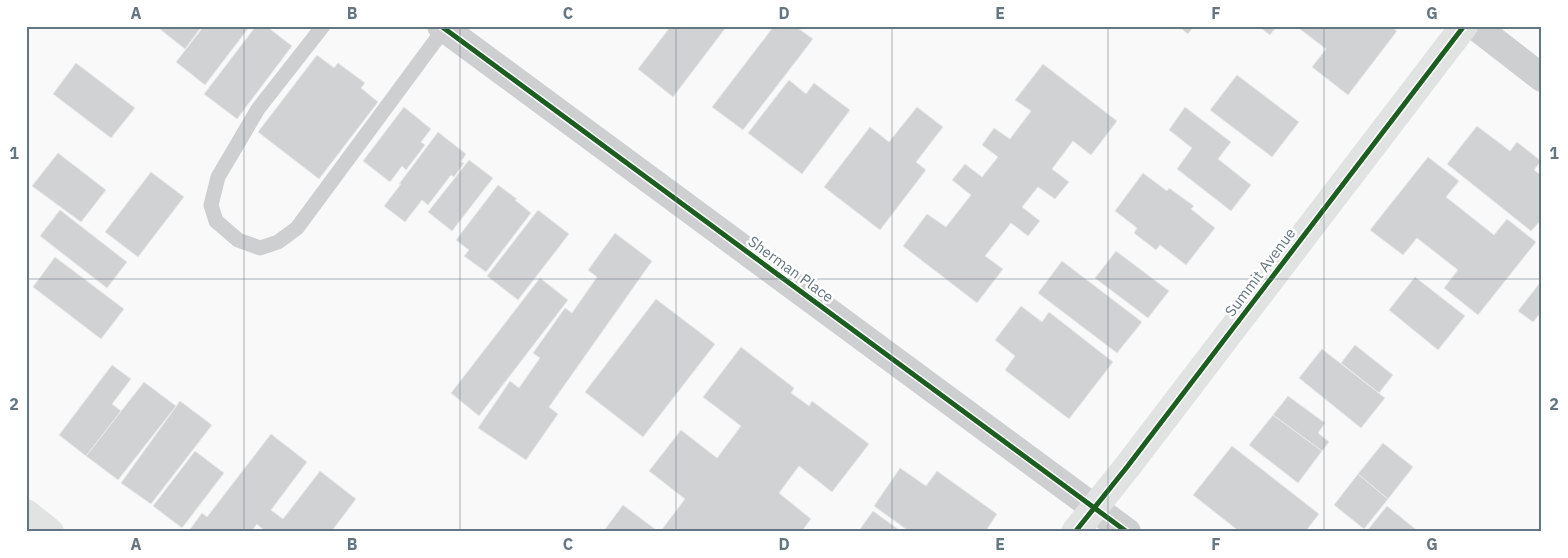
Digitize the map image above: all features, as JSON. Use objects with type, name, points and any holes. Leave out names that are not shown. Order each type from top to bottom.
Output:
[{"type":"street","name":"Summit Avenue","points":[[1075,532],[1127,467],[1464,26]]},
{"type":"street","points":[[1475,26],[1542,78]]},
{"type":"street","name":"Sherman Place","points":[[442,27],[1127,532]]},
{"type":"street","points":[[26,513],[50,532]]},
{"type":"lane","points":[[323,26],[258,109],[218,177],[211,205],[216,220],[238,240],[260,248],[278,242],[297,228],[442,27]]},
{"type":"building","points":[[156,26],[202,26],[185,49]]},
{"type":"building","points":[[204,26],[250,26],[205,85],[176,62]]},
{"type":"building","points":[[256,26],[266,26],[292,46],[237,119],[204,94]]},
{"type":"building","points":[[671,26],[727,26],[673,97],[638,69]]},
{"type":"building","points":[[774,26],[795,26],[813,39],[743,130],[712,107]]},
{"type":"building","points":[[1178,26],[1194,26],[1188,34]]},
{"type":"building","points":[[1258,26],[1277,26],[1270,35]]},
{"type":"building","points":[[1296,26],[1390,26],[1397,31],[1348,95],[1312,67],[1326,49]]},
{"type":"building","points":[[317,55],[334,68],[338,63],[365,83],[361,88],[378,102],[319,179],[258,132]]},
{"type":"building","points":[[76,63],[135,108],[111,138],[53,94]]},
{"type":"building","points":[[1043,64],[1117,121],[1091,155],[1073,141],[1052,169],[1069,182],[1055,199],[1038,187],[1022,207],[1040,221],[1028,236],[1011,223],[985,256],[1003,269],[977,303],[903,246],[927,214],[946,227],[971,195],[952,180],[965,164],[982,177],[998,157],[982,145],[994,128],[1010,139],[1031,111],[1015,100]]},
{"type":"building","points":[[1237,75],[1299,122],[1272,157],[1210,110]]},
{"type":"building","points":[[789,80],[806,94],[814,83],[850,110],[802,174],[748,133]]},
{"type":"building","points":[[404,107],[431,129],[421,142],[425,145],[406,170],[402,166],[390,182],[363,161]]},
{"type":"building","points":[[917,107],[943,127],[916,162],[926,170],[880,230],[824,187],[870,127],[889,142]]},
{"type":"building","points":[[1185,107],[1231,142],[1218,159],[1251,185],[1231,211],[1177,169],[1192,148],[1169,130]]},
{"type":"building","points":[[1477,126],[1510,151],[1517,142],[1541,161],[1534,170],[1542,176],[1542,219],[1531,231],[1447,164]]},
{"type":"building","points":[[438,132],[466,154],[461,162],[464,163],[454,177],[451,175],[428,205],[422,200],[405,222],[384,206]]},
{"type":"building","points":[[58,153],[106,190],[81,222],[32,186]]},
{"type":"building","points":[[1428,157],[1459,181],[1446,197],[1494,235],[1507,219],[1536,242],[1478,315],[1444,288],[1458,270],[1417,238],[1403,255],[1370,230]]},
{"type":"building","points":[[469,160],[493,178],[452,231],[428,212]]},
{"type":"building","points":[[151,172],[184,197],[138,257],[105,232]]},
{"type":"building","points":[[1143,173],[1167,191],[1169,188],[1194,206],[1191,209],[1215,228],[1186,265],[1160,245],[1156,250],[1134,233],[1137,228],[1115,211]]},
{"type":"building","points":[[498,185],[517,199],[515,200],[531,213],[486,272],[464,256],[469,250],[456,240]]},
{"type":"building","points":[[60,210],[127,262],[107,288],[40,236]]},
{"type":"building","points":[[538,210],[569,234],[518,300],[487,276]]},
{"type":"building","points":[[615,233],[652,261],[549,407],[558,414],[526,460],[478,428],[510,381],[519,388],[540,358],[533,353],[565,308],[572,313],[597,277],[588,270]]},
{"type":"building","points":[[1116,251],[1169,291],[1148,318],[1095,278]]},
{"type":"building","points":[[55,257],[124,309],[101,339],[33,287]]},
{"type":"building","points":[[1062,261],[1142,322],[1117,353],[1038,293]]},
{"type":"building","points":[[1415,277],[1465,316],[1438,350],[1389,310]]},
{"type":"building","points":[[540,278],[568,300],[479,416],[451,393]]},
{"type":"building","points":[[1539,284],[1542,286],[1542,311],[1533,322],[1518,311]]},
{"type":"building","points":[[656,299],[715,344],[643,437],[585,392]]},
{"type":"building","points":[[1021,306],[1042,322],[1049,312],[1113,362],[1069,419],[1005,370],[1015,356],[995,340]]},
{"type":"building","points":[[1355,345],[1393,375],[1379,393],[1341,363]]},
{"type":"building","points":[[741,347],[794,388],[791,393],[809,406],[812,401],[869,444],[832,492],[799,466],[779,493],[811,519],[801,532],[660,532],[685,499],[649,471],[681,430],[717,458],[741,426],[703,397]]},
{"type":"building","points":[[1322,349],[1385,398],[1361,428],[1299,378]]},
{"type":"building","points":[[112,365],[131,379],[112,404],[121,411],[86,456],[59,435]]},
{"type":"building","points":[[144,382],[176,406],[118,480],[86,456]]},
{"type":"building","points":[[1288,396],[1325,423],[1318,433],[1329,442],[1322,451],[1273,415]]},
{"type":"building","points":[[180,401],[212,425],[151,504],[121,483]]},
{"type":"building","points":[[1273,415],[1322,451],[1298,483],[1249,445]]},
{"type":"building","points":[[271,434],[307,462],[271,510],[283,519],[320,471],[356,499],[331,532],[266,532],[257,524],[251,532],[188,532],[202,513],[207,517]]},
{"type":"building","points":[[1383,443],[1413,467],[1388,499],[1358,474]]},
{"type":"building","points":[[1232,446],[1319,514],[1305,532],[1240,532],[1193,495]]},
{"type":"building","points":[[195,451],[224,473],[182,528],[153,506]]},
{"type":"building","points":[[900,468],[926,486],[937,471],[997,514],[985,532],[910,532],[874,506]]},
{"type":"building","points":[[1358,474],[1388,499],[1364,529],[1334,505]]},
{"type":"building","points":[[623,505],[659,532],[603,532]]},
{"type":"building","points":[[1387,506],[1419,532],[1366,532]]},
{"type":"building","points":[[873,511],[902,532],[858,532]]},
{"type":"cycle path","points":[[441,26],[1127,532]]},
{"type":"cycle path","points":[[1075,532],[1127,467],[1464,26]]}]
